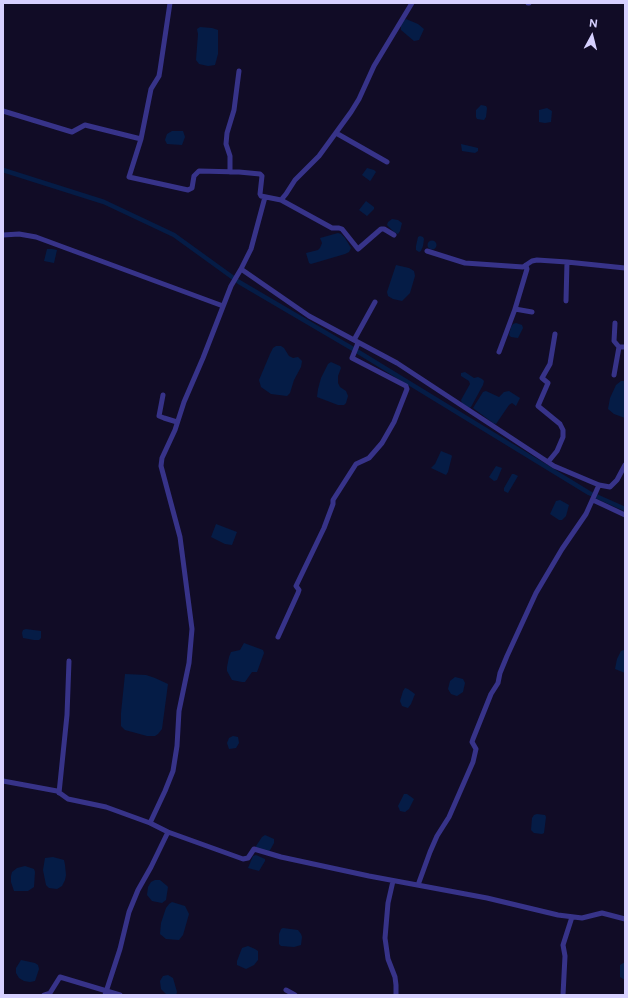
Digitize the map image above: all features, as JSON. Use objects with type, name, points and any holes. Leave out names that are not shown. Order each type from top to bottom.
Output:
[{"type":"street","points":[[170,3],[159,76],[151,89],[141,139],[129,177],[188,190],[192,188],[194,176],[199,171],[260,174],[262,176],[260,195],[281,200],[332,228],[342,229],[358,249],[381,229],[384,229],[394,235]]},
{"type":"street","points":[[281,200],[295,180],[318,156],[336,133],[359,99],[374,66],[412,3]]},
{"type":"street","points":[[230,172],[230,156],[226,144],[227,133],[234,110],[240,71]]},
{"type":"street","points":[[3,111],[72,132],[85,124],[141,139]]},
{"type":"street","points":[[336,133],[387,162]]},
{"type":"street","points":[[150,823],[173,771],[177,746],[179,711],[189,663],[192,629],[180,537],[161,466],[162,458],[231,286],[251,249],[265,197]]},
{"type":"street","points":[[3,235],[19,234],[36,237],[223,306]]},
{"type":"street","points":[[427,251],[465,263],[523,267],[532,261],[537,260],[625,268]]},
{"type":"street","points":[[566,301],[567,262]]},
{"type":"street","points":[[499,352],[516,309],[527,269],[526,265]]},
{"type":"street","points":[[241,270],[309,316],[356,345],[397,363],[548,462],[598,488],[610,487],[617,480],[625,465]]},
{"type":"street","points":[[278,637],[298,593],[299,590],[296,586],[324,528],[333,504],[333,500],[356,464],[369,458],[382,443],[394,422],[407,389],[406,386],[352,358],[356,345],[375,302]]},
{"type":"street","points":[[516,309],[532,312]]},
{"type":"street","points":[[614,375],[622,347],[614,341],[615,323]]},
{"type":"street","points":[[548,462],[557,451],[563,437],[564,430],[560,424],[538,406],[548,383],[542,378],[550,364],[555,334]]},
{"type":"street","points":[[163,395],[159,416],[177,422]]},
{"type":"street","points":[[418,885],[437,836],[450,816],[473,762],[476,749],[472,742],[491,694],[498,683],[500,673],[507,656],[536,593],[566,543],[586,514],[598,488]]},
{"type":"street","points":[[593,499],[625,515]]},
{"type":"street","points":[[60,793],[70,661]]},
{"type":"street","points":[[3,781],[57,791],[68,799],[106,807],[150,823],[168,832],[243,859],[248,858],[254,849],[281,857],[393,881],[487,898],[538,911],[582,918],[602,913],[625,919]]},
{"type":"street","points":[[106,993],[120,949],[129,912],[138,890],[168,832]]},
{"type":"street","points":[[393,881],[388,903],[385,938],[388,959],[395,978],[396,995]]},
{"type":"street","points":[[563,995],[565,956],[563,945],[572,917]]},
{"type":"street","points":[[44,995],[50,993],[60,977],[106,993],[120,995]]},
{"type":"street","points":[[286,990],[295,995]]},
{"type":"water","points":[[406,19],[418,24],[424,29],[419,40],[414,41],[401,30],[401,24]]},
{"type":"water","points":[[200,27],[218,30],[218,54],[215,65],[208,66],[199,64],[196,60],[197,29]]},
{"type":"water","points":[[481,105],[486,106],[487,108],[486,117],[484,120],[477,119],[476,117],[476,110]]},
{"type":"water","points":[[547,108],[552,111],[551,122],[539,122],[539,110]]},
{"type":"water","points":[[172,131],[183,131],[185,137],[182,145],[167,144],[165,140],[167,134]]},
{"type":"water","points":[[461,144],[478,148],[478,151],[475,153],[462,151]]},
{"type":"water","points":[[367,168],[376,172],[370,181],[362,175]]},
{"type":"water","points":[[366,201],[374,207],[374,209],[367,216],[359,210]]},
{"type":"water","points":[[392,219],[398,220],[402,223],[398,234],[387,225]]},
{"type":"water","points":[[338,233],[345,238],[351,248],[349,252],[311,264],[309,263],[306,253],[318,250],[320,248],[322,243],[320,238]]},
{"type":"water","points":[[420,236],[424,239],[423,246],[419,252],[416,250],[416,246],[418,237]]},
{"type":"water","points":[[432,240],[437,245],[432,250],[427,245]]},
{"type":"water","points":[[47,249],[57,250],[54,263],[44,261]]},
{"type":"water","points":[[396,265],[409,268],[414,271],[415,276],[410,293],[402,301],[388,296],[387,292]]},
{"type":"water","points":[[516,323],[522,325],[523,328],[518,338],[511,337],[509,335],[511,327]]},
{"type":"water","points":[[276,346],[281,346],[289,356],[293,358],[298,357],[302,361],[290,393],[287,396],[271,394],[261,387],[259,380],[273,348]]},
{"type":"water","points":[[331,362],[340,366],[341,368],[338,376],[338,383],[340,387],[346,391],[348,396],[344,405],[338,405],[317,397],[321,378],[328,364]]},
{"type":"water","points":[[465,372],[474,378],[478,377],[484,381],[471,407],[469,408],[462,403],[461,400],[470,384],[469,381],[461,376],[461,373]]},
{"type":"water","points":[[621,381],[625,381],[625,418],[614,414],[608,409],[610,398],[616,385]]},
{"type":"water","points":[[486,391],[499,397],[504,392],[509,391],[520,398],[516,406],[512,403],[509,405],[496,424],[473,408],[483,392]]},
{"type":"water","points":[[441,451],[452,456],[446,475],[431,468],[435,464]]},
{"type":"water","points":[[496,466],[502,468],[497,480],[494,481],[489,477]]},
{"type":"water","points":[[512,474],[518,476],[508,493],[504,491],[504,488]]},
{"type":"water","points":[[560,500],[569,505],[566,516],[562,520],[559,520],[550,514],[556,501]]},
{"type":"water","points":[[216,524],[237,532],[232,545],[225,544],[211,537]]},
{"type":"water","points":[[23,630],[41,631],[41,638],[39,640],[34,640],[23,638]]},
{"type":"water","points":[[244,643],[263,650],[264,653],[257,672],[252,672],[245,682],[242,682],[232,680],[227,671],[227,667],[231,652],[240,650]]},
{"type":"water","points":[[625,650],[625,673],[615,669],[617,659],[621,651]]},
{"type":"water","points":[[125,674],[146,675],[168,684],[162,729],[155,736],[147,736],[125,730],[121,726]]},
{"type":"water","points":[[455,677],[463,679],[465,683],[463,692],[457,696],[451,694],[448,689],[450,681]]},
{"type":"water","points":[[405,688],[415,694],[408,708],[402,706],[400,701]]},
{"type":"water","points":[[233,736],[238,737],[239,743],[236,748],[229,749],[227,743],[229,738]]},
{"type":"water","points":[[404,794],[407,794],[414,799],[409,809],[405,812],[400,811],[398,806]]},
{"type":"water","points":[[537,814],[545,815],[546,817],[544,833],[542,834],[534,833],[531,830],[532,818]]},
{"type":"water","points":[[265,835],[274,839],[274,843],[269,852],[256,848],[262,837]]},
{"type":"water","points":[[256,855],[265,859],[259,871],[248,868],[253,856]]},
{"type":"water","points":[[53,857],[64,860],[65,865],[65,880],[62,886],[57,889],[49,888],[46,885],[43,870],[45,858]]},
{"type":"water","points":[[25,866],[34,869],[34,887],[28,891],[14,891],[11,882],[12,872],[17,868]]},
{"type":"water","points":[[160,880],[168,887],[166,900],[162,903],[152,901],[147,895],[148,887],[151,882]]},
{"type":"water","points":[[172,902],[185,906],[189,914],[183,935],[179,940],[166,939],[160,934],[161,923],[166,908]]},
{"type":"water","points":[[283,928],[298,930],[302,937],[301,945],[294,947],[281,946],[279,944],[279,934]]},
{"type":"water","points":[[248,946],[258,951],[258,960],[254,965],[246,969],[237,965],[237,961],[242,948]]},
{"type":"water","points":[[21,960],[38,965],[39,969],[35,981],[24,981],[19,978],[16,973],[16,968]]},
{"type":"water","points":[[625,962],[625,980],[620,977],[620,965]]},
{"type":"water","points":[[168,975],[173,978],[177,992],[176,995],[167,995],[161,989],[160,981],[163,976]]},
{"type":"waterway","points":[[3,170],[104,202],[174,235],[239,282],[360,353],[589,493],[625,509]]}]
